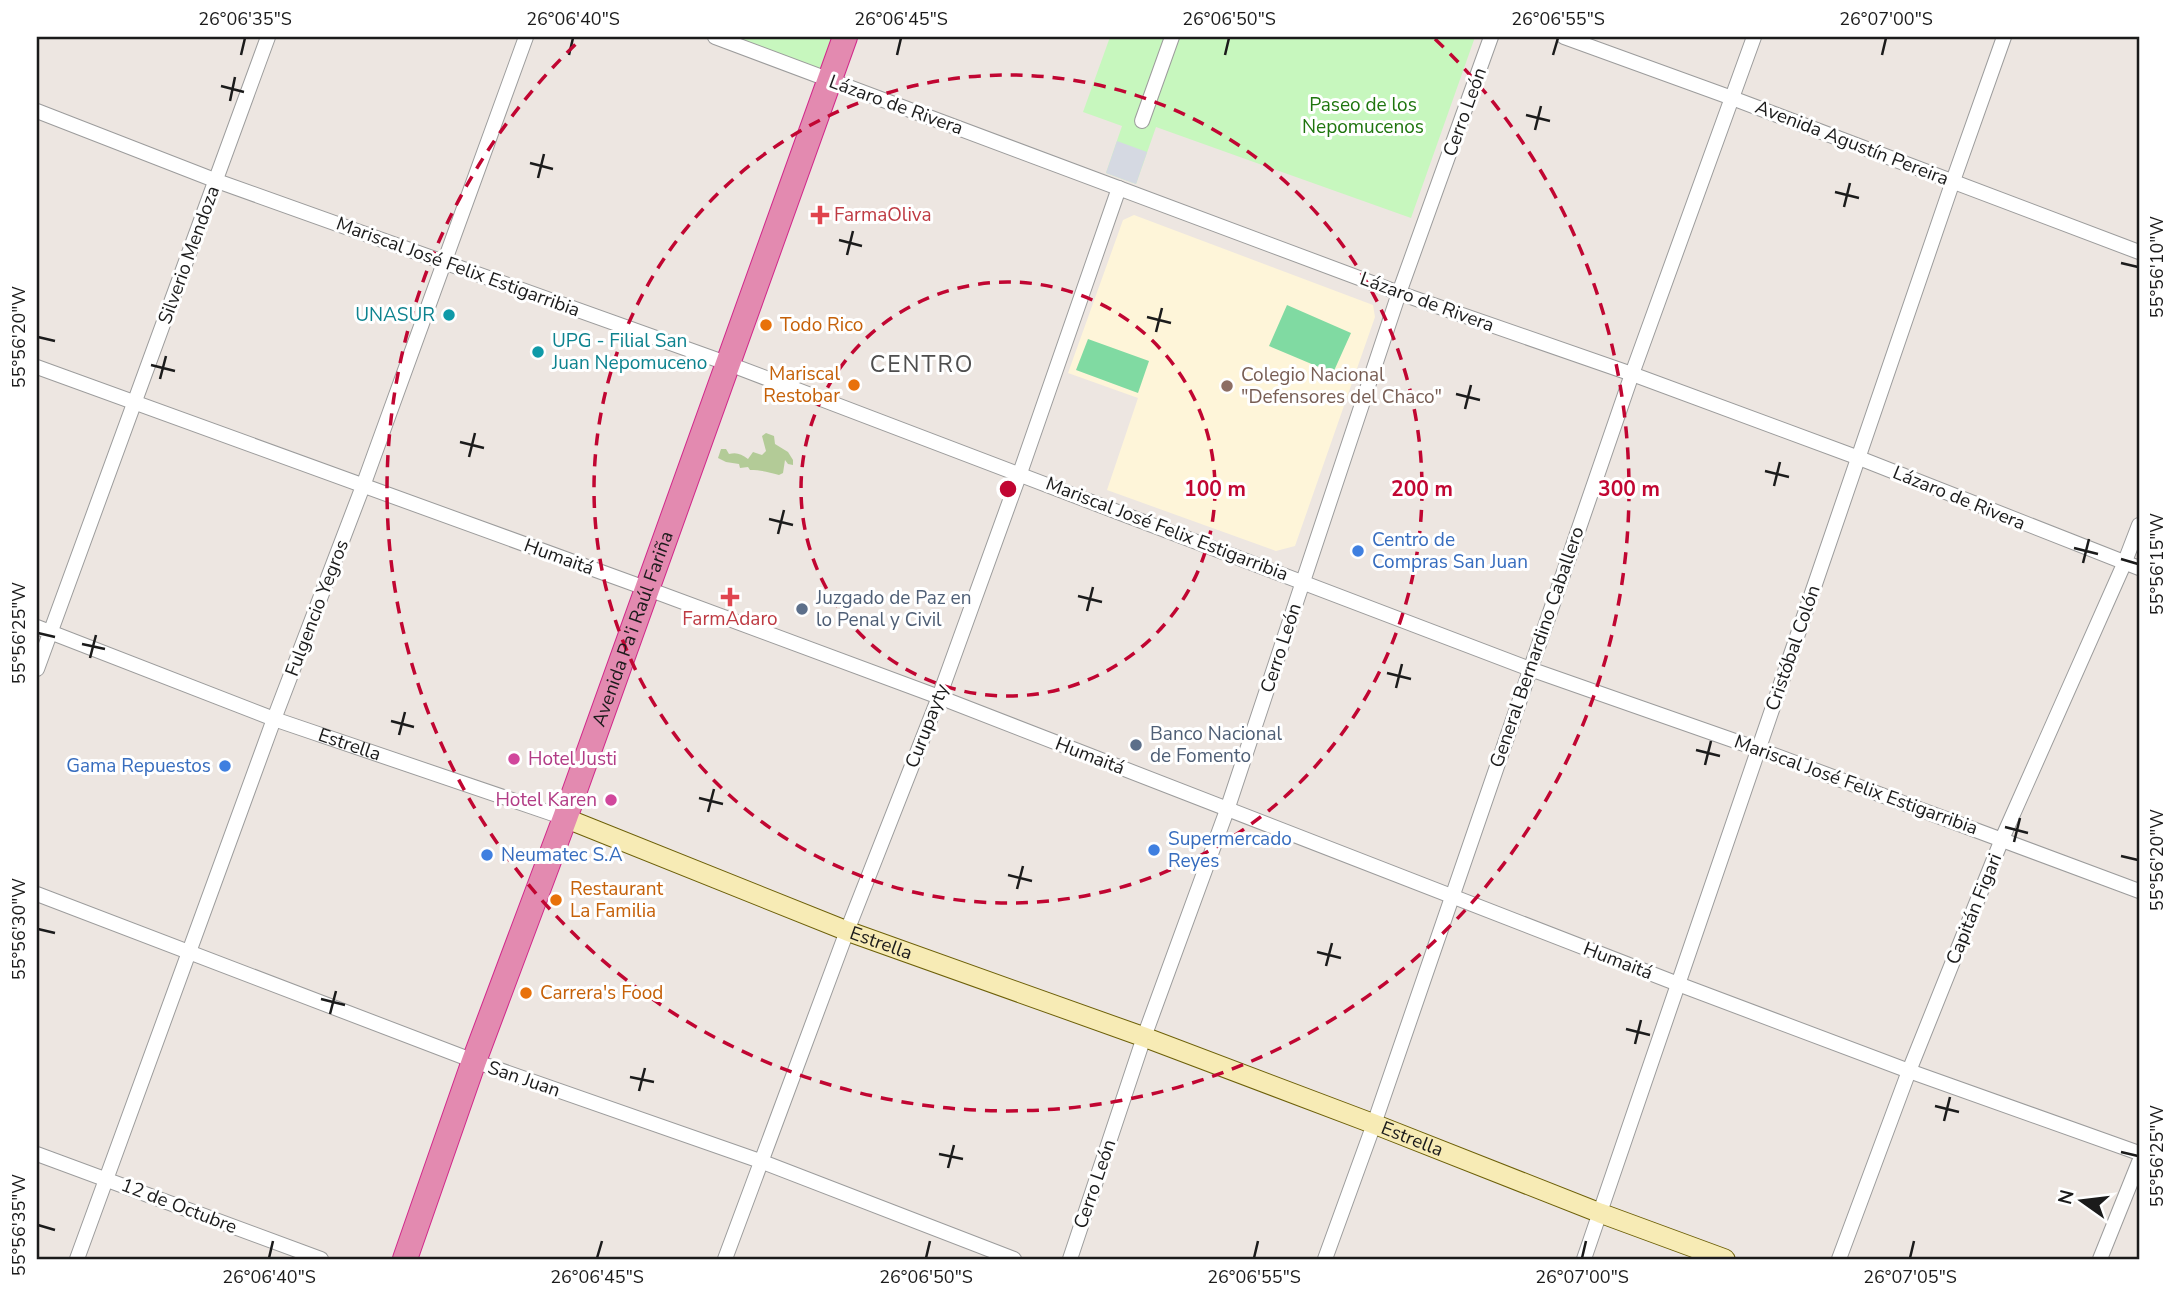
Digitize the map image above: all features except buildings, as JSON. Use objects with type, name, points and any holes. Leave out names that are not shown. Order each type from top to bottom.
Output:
[{"type":"highway","name":"Avenida Pa'i Raúl Fariña","points":[[405,1259],[474,1061],[648,589],[845,37]]},
{"type":"main road","name":"Estrella","points":[[565,818],[847,930],[1144,1037],[1725,1259]]},
{"type":"street","name":"Silverio Mendoza","points":[[37,669],[44,630],[135,404],[268,37]]},
{"type":"street","name":"Fulgencio Yegros","points":[[77,1259],[526,37]]},
{"type":"street","name":"Lázaro de Rivera","points":[[715,37],[1399,293],[1632,374],[1859,458],[2139,568]]},
{"type":"street","points":[[1142,121],[1172,37]]},
{"type":"street","name":"Cerro León","points":[[1070,1259],[1144,1037],[1227,810],[1399,293],[1492,37]]},
{"type":"street","name":"Avenida Agustín Pereira","points":[[1564,37],[1732,97],[2139,252]]},
{"type":"street","name":"General Bernardino Caballero","points":[[1325,1259],[1632,374],[1754,37]]},
{"type":"street","name":"Cristóbal Colón","points":[[1584,1259],[1952,181],[2004,37]]},
{"type":"street","name":"Mariscal José Felix Estigarribia","points":[[37,111],[217,181],[729,364],[1530,669],[1758,748],[2139,891]]},
{"type":"street","name":"Curupayty","points":[[725,1259],[847,930],[939,697],[1119,188]]},
{"type":"street","name":"Humaitá","points":[[37,368],[939,697],[1678,984],[1909,1071],[2139,1153]]},
{"type":"street","name":"Capitán Figari","points":[[1839,1259],[1909,1071],[2002,839],[2139,525]]},
{"type":"street","name":"Estrella","points":[[44,630],[274,719],[565,818]]},
{"type":"street","name":"San Juan","points":[[37,894],[474,1061],[760,1161],[1014,1259]]},
{"type":"street","name":"12 de Octubre","points":[[37,1154],[321,1259]]},
{"type":"street","points":[[2100,1259],[2139,1162]]},
{"type":"shaded area","points":[[1117,141],[1147,152],[1136,184],[1106,173]]},
{"type":"shaded area","name":"Colegio Nacional \"Defensores del Chaco\"","points":[[1134,215],[1373,305],[1375,317],[1295,546],[1276,551],[1107,490],[1138,398],[1068,373],[1123,220]]},
{"type":"green space","points":[[721,37],[842,37],[828,78]]},
{"type":"green space","name":"Paseo de los Nepomucenos","points":[[1110,37],[1475,37],[1411,218],[1156,127],[1136,184],[1106,173],[1122,126],[1083,112]]},
{"type":"green space","points":[[1287,305],[1351,333],[1333,373],[1269,346]]},
{"type":"green space","points":[[1088,339],[1149,361],[1138,393],[1076,370]]},
{"type":"green space","points":[[766,433],[774,436],[775,444],[788,452],[793,460],[793,465],[785,460],[783,473],[779,475],[750,470],[748,467],[740,468],[739,464],[718,458],[721,449],[748,459],[753,452],[762,455],[766,451],[762,436]]},
{"type":"place","name":"FarmaOliva","points":[[820,215]]},
{"type":"place","name":"UNASUR","points":[[449,315]]},
{"type":"place","name":"Todo Rico","points":[[766,325]]},
{"type":"place","name":"UPG - Filial San Juan Nepomuceno","points":[[538,352]]},
{"type":"place","name":"Mariscal Restobar","points":[[854,385]]},
{"type":"place","name":"Colegio Nacional \"Defensores del Chaco\"","points":[[1227,386]]},
{"type":"place","name":"Centro de Compras San Juan","points":[[1358,551]]},
{"type":"place","name":"FarmAdaro","points":[[730,597]]},
{"type":"place","name":"Juzgado de Paz en lo Penal y Civil","points":[[802,609]]},
{"type":"place","name":"Banco Nacional de Fomento","points":[[1136,745]]},
{"type":"place","name":"Hotel Justi","points":[[514,759]]},
{"type":"place","name":"Gama Repuestos","points":[[225,766]]},
{"type":"place","name":"Hotel Karen","points":[[611,800]]},
{"type":"place","name":"Supermercado Reyes","points":[[1154,850]]},
{"type":"place","name":"Neumatec S.A","points":[[487,855]]},
{"type":"place","name":"Restaurant La Familia","points":[[556,900]]},
{"type":"place","name":"Carrera's Food","points":[[526,993]]},
{"type":"district","name":"CENTRO","points":[[922,364]]}]
